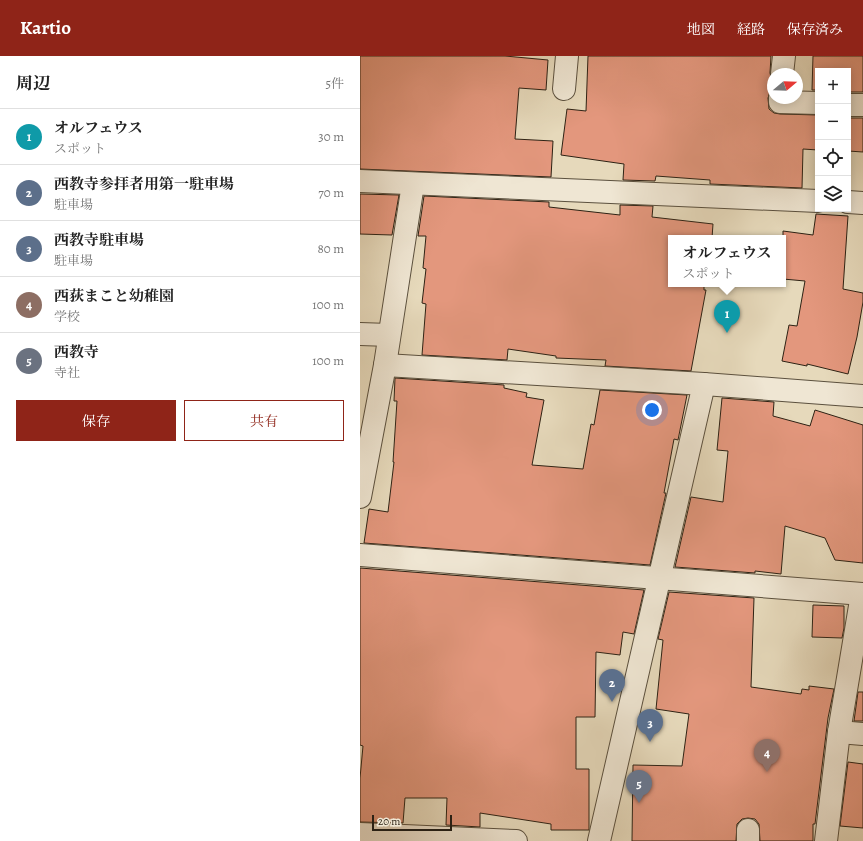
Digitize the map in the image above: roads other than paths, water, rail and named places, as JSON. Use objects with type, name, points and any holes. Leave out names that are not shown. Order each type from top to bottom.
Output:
[{"type":"street","points":[[564,89],[567,56]]},
{"type":"street","points":[[783,68],[784,56]]},
{"type":"street","points":[[803,103],[815,103]]},
{"type":"street","points":[[851,105],[863,105]]},
{"type":"street","points":[[360,182],[815,201]]},
{"type":"street","points":[[360,497],[367,422],[385,365],[413,184]]},
{"type":"street","points":[[851,202],[863,203]]},
{"type":"street","points":[[360,334],[389,335]]},
{"type":"street","points":[[385,365],[704,384],[863,396]]},
{"type":"street","points":[[599,841],[704,384]]},
{"type":"street","points":[[360,555],[862,594],[839,732],[826,841]]},
{"type":"street","points":[[839,732],[863,734]]},
{"type":"street","points":[[360,834],[516,841]]},
{"type":"place","name":"オルフェウス","points":[[727,333]]},
{"type":"place","name":"西教寺参拝者用第一駐車場","points":[[612,702]]},
{"type":"place","name":"西教寺駐車場","points":[[650,742]]},
{"type":"place","name":"西荻まこと幼稚園","points":[[767,772]]},
{"type":"place","name":"西教寺","points":[[639,803]]}]
